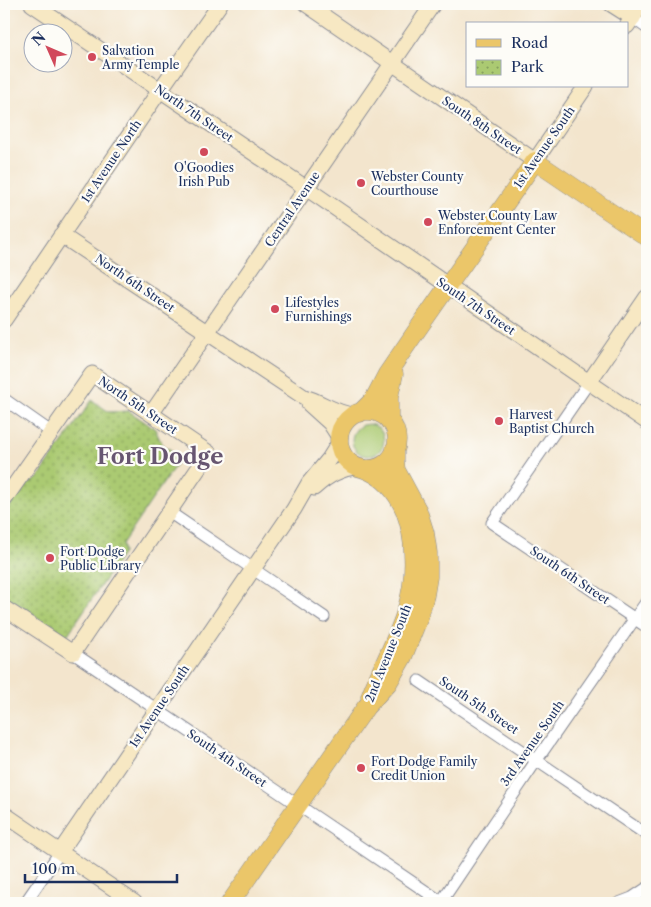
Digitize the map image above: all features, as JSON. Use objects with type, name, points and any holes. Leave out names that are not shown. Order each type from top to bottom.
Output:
[{"type":"main road","name":"North 7th Street","points":[[32,4],[306,188]]},
{"type":"main road","name":"1st Avenue North","points":[[4,320],[220,4]]},
{"type":"main road","name":"South 8th Street","points":[[306,4],[647,237]]},
{"type":"main road","name":"Central Avenue","points":[[151,414],[433,4]]},
{"type":"main road","points":[[611,4],[630,22],[642,4]]},
{"type":"main road","name":"1st Avenue South","points":[[60,852],[294,509],[309,483],[332,455],[343,425],[367,407],[374,399],[387,374],[585,88]]},
{"type":"main road","name":"South 7th Street","points":[[306,188],[647,422]]},
{"type":"main road","name":"North 6th Street","points":[[61,235],[208,332]]},
{"type":"main road","points":[[589,382],[647,298]]},
{"type":"main road","points":[[208,332],[304,396],[340,413],[357,414],[373,412],[380,414],[389,421]]},
{"type":"main road","name":"1st Avenue South","points":[[294,509],[321,481],[332,473],[348,468],[375,468],[390,459],[396,448],[396,436],[395,430],[389,421],[388,413],[390,392],[399,357]]},
{"type":"main road","name":"North 5th Street","points":[[51,432],[92,374],[209,453],[168,512]]},
{"type":"main road","points":[[304,396],[312,407],[330,423],[339,440],[343,455],[347,460],[361,468]]},
{"type":"main road","points":[[4,500],[51,432]]},
{"type":"main road","name":"2nd Avenue South","points":[[230,903],[366,707],[388,683],[403,657],[418,617],[428,577],[428,553],[425,533],[418,512],[396,470],[396,448]]},
{"type":"main road","name":"2nd Avenue South","points":[[361,468],[376,474],[386,482],[403,505],[412,536],[414,571],[411,594],[401,628],[378,676],[366,707]]},
{"type":"main road","points":[[73,653],[168,512]]},
{"type":"main road","name":"South 4th Street","points":[[6,615],[73,653]]},
{"type":"main road","points":[[4,814],[135,903]]},
{"type":"street","points":[[630,22],[647,28]]},
{"type":"street","name":"South 6th Street","points":[[589,382],[492,523],[647,627]]},
{"type":"street","points":[[4,399],[51,432]]},
{"type":"street","points":[[168,512],[324,617]]},
{"type":"street","name":"3rd Avenue South","points":[[442,903],[536,761],[647,601]]},
{"type":"street","name":"South 4th Street","points":[[73,653],[442,903]]},
{"type":"street","name":"South 5th Street","points":[[419,681],[647,835]]},
{"type":"street","name":"1st Avenue South","points":[[25,903],[60,852]]},
{"type":"street","points":[[619,903],[632,898],[647,888]]},
{"type":"green space","points":[[92,400],[109,412],[129,411],[155,429],[162,444],[181,457],[122,544],[123,553],[66,637],[4,595],[4,515],[23,486],[37,479]]},
{"type":"green space","points":[[368,424],[380,428],[384,440],[380,452],[368,456],[356,452],[352,440],[356,428]]},
{"type":"place","name":"Salvation Army Temple","points":[[92,57]]},
{"type":"place","name":"O'Goodies Irish Pub","points":[[204,152]]},
{"type":"place","name":"Webster County Courthouse","points":[[361,183]]},
{"type":"place","name":"Webster County Law Enforcement Center","points":[[428,222]]},
{"type":"place","name":"Lifestyles Furnishings","points":[[275,309]]},
{"type":"place","name":"Harvest Baptist Church","points":[[499,421]]},
{"type":"place","name":"Fort Dodge Public Library","points":[[50,558]]},
{"type":"place","name":"Fort Dodge Family Credit Union","points":[[361,768]]},
{"type":"district","name":"Fort Dodge","points":[[160,456]]}]
